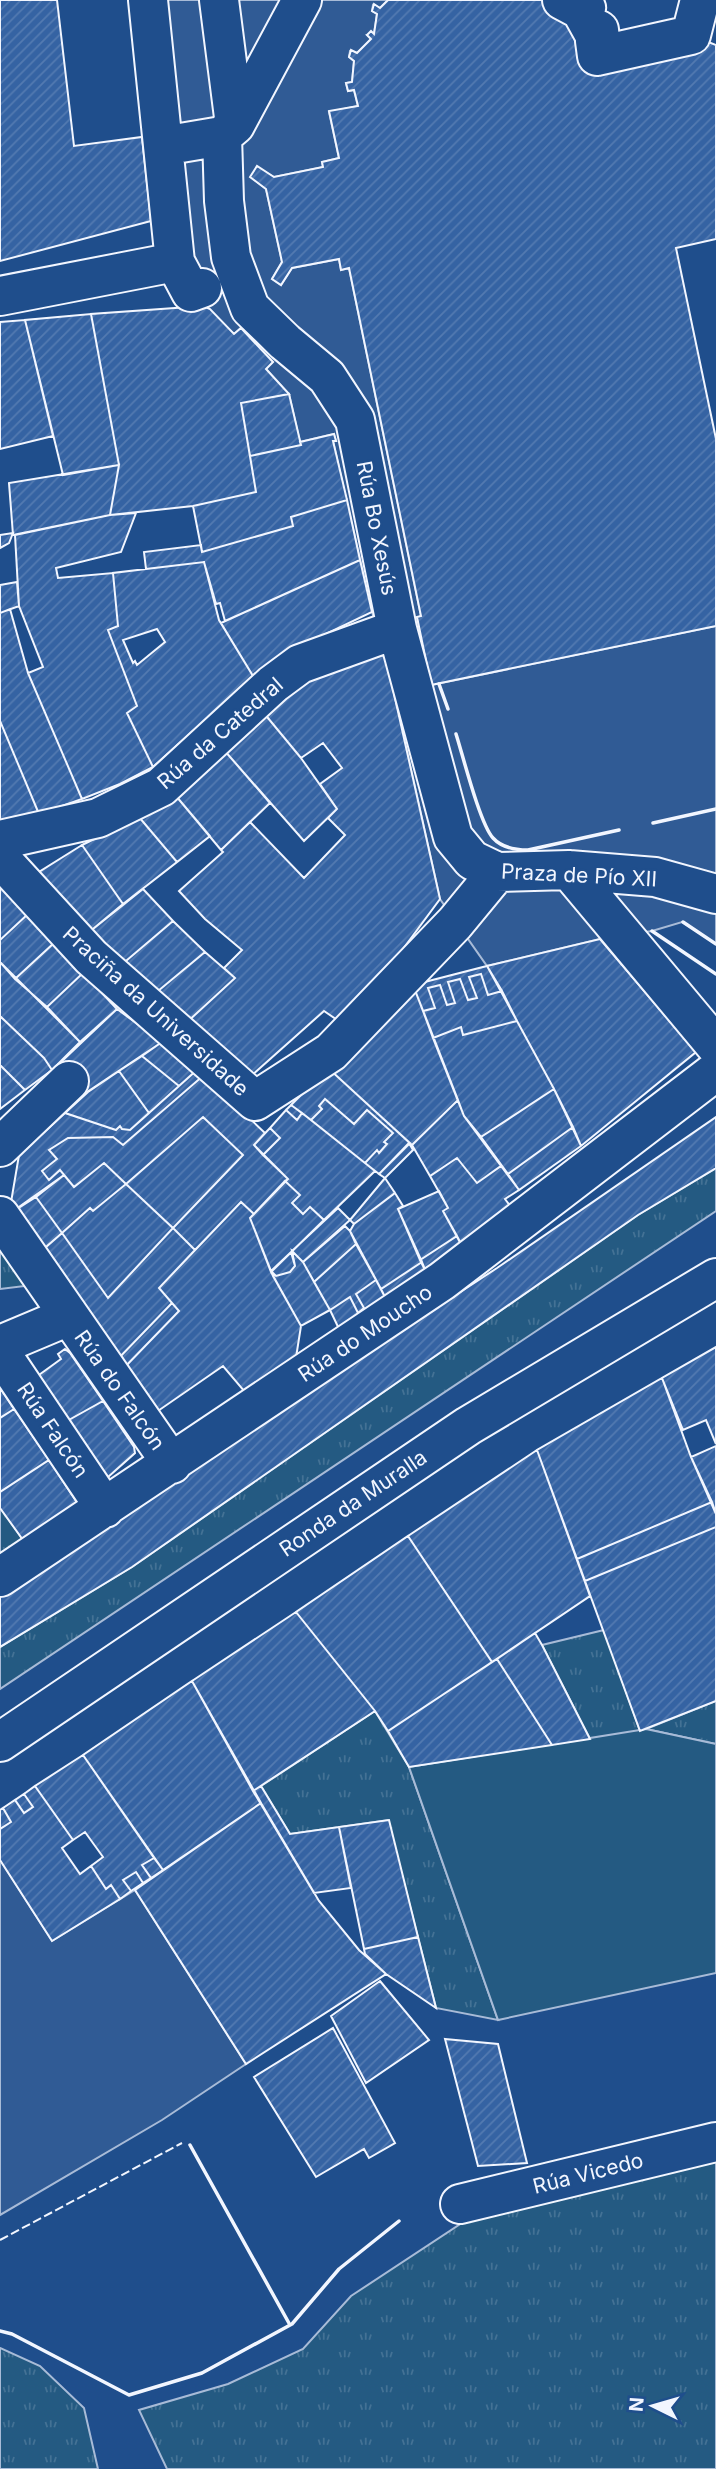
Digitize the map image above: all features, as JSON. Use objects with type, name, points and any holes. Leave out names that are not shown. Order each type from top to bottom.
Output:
[{"type":"street","points":[[148,0],[163,146],[209,278]]},
{"type":"street","points":[[209,278],[224,201],[229,130],[219,0]]},
{"type":"street","points":[[163,146],[229,130],[302,0]]},
{"type":"street","points":[[562,0],[578,8],[582,2],[586,8],[583,14],[593,32],[599,30],[600,39],[596,41],[597,56],[691,35],[698,6]]},
{"type":"street","points":[[0,296],[209,278]]},
{"type":"street","name":"Rúa Bo Xesús","points":[[209,278],[250,308],[327,377],[355,420],[397,629],[453,837]]},
{"type":"street","name":"Rúa da Catedral","points":[[0,840],[98,818],[161,787],[273,684],[300,664],[397,629]]},
{"type":"street","name":"Praza de Pío XII","points":[[453,837],[472,860],[497,872],[569,870],[655,877],[716,894]]},
{"type":"street","name":"Praciña da Universidade","points":[[0,859],[91,957],[255,1101],[331,1052],[455,923],[497,872]]},
{"type":"street","points":[[569,870],[716,1046]]},
{"type":"street","name":"Rúa do Moucho","points":[[0,1577],[442,1281],[716,1071]]},
{"type":"street","points":[[0,1147],[69,1081]]},
{"type":"street","points":[[0,1216],[69,1316],[0,1345]]},
{"type":"street","name":"Ronda da Muralla","points":[[0,1742],[468,1426],[716,1278]]},
{"type":"street","name":"Rúa do Falcón","points":[[69,1316],[172,1464]]},
{"type":"street","name":"Rúa Falcón","points":[[0,1352],[105,1508]]},
{"type":"street","name":"Rúa Vicedo","points":[[460,2204],[716,2142]]},
{"type":"green space","points":[[716,1168],[716,1211],[0,1689],[0,1647],[132,1567],[638,1215]]},
{"type":"green space","points":[[0,1227],[33,1285],[0,1289]]},
{"type":"green space","points":[[0,1507],[23,1540],[0,1554]]},
{"type":"green space","points":[[604,1630],[640,1731],[590,1739],[542,1645]]},
{"type":"green space","points":[[716,1701],[716,1744],[646,1729]]},
{"type":"green space","points":[[375,1711],[409,1767],[498,2020],[436,2008],[388,1820],[290,1834],[261,1786]]},
{"type":"green space","points":[[646,1729],[716,1744],[716,1973],[498,2020],[409,1767]]},
{"type":"green space","points":[[716,2158],[716,2469],[167,2469],[139,2410],[228,2384],[303,2349],[351,2296],[468,2219]]},
{"type":"green space","points":[[0,2348],[40,2366],[84,2408],[98,2469],[0,2469]]},
{"type":"shaded area","points":[[137,0],[388,0],[380,8],[373,5],[372,11],[377,14],[374,34],[367,35],[371,39],[357,53],[350,51],[349,57],[354,61],[352,82],[346,83],[348,91],[354,90],[358,106],[329,112],[339,158],[322,162],[323,167],[274,177],[257,167],[251,177],[266,189],[282,262],[272,279],[281,285],[292,268],[339,259],[341,270],[349,268],[421,616],[417,618],[431,685],[716,626],[716,944],[682,922],[652,931],[600,939],[487,966],[440,899],[384,649],[372,612],[333,441],[336,441],[334,434],[300,442],[289,394],[266,369],[273,362],[241,328],[234,334],[203,306],[163,153],[144,157],[142,137],[153,136]]},
{"type":"shaded area","points":[[0,1860],[52,1941],[135,1890],[246,2064],[162,2120],[0,2215]]},
{"type":"building","points":[[0,0],[57,0],[74,146],[142,137],[151,221],[0,261]]},
{"type":"building","points":[[388,0],[562,0],[600,39],[691,35],[716,45],[716,239],[676,248],[716,439],[716,626],[431,685],[417,617],[421,616],[349,268],[341,270],[339,259],[292,268],[281,285],[272,279],[282,262],[266,189],[250,177],[257,166],[274,177],[323,167],[322,162],[339,158],[329,111],[358,106],[354,90],[348,91],[346,83],[352,82],[354,61],[349,57],[351,50],[357,53],[371,39],[367,35],[371,31],[374,34],[377,14],[372,11],[374,4],[380,8]]},
{"type":"building","points":[[203,306],[210,309],[234,334],[241,328],[273,362],[266,369],[289,394],[241,403],[256,492],[193,506],[110,515],[119,465],[91,314]]},
{"type":"building","points":[[91,314],[119,465],[63,475],[25,320]]},
{"type":"building","points":[[25,320],[53,436],[0,449],[0,322]]},
{"type":"building","points":[[289,394],[301,445],[250,456],[241,403]]},
{"type":"building","points":[[334,434],[336,441],[333,441],[347,500],[291,517],[293,526],[202,552],[193,506],[256,492],[250,456],[301,445],[300,442]]},
{"type":"building","points":[[119,465],[110,515],[13,535],[9,483]]},
{"type":"building","points":[[347,500],[360,560],[225,621],[220,603],[216,604],[204,562],[146,569],[144,552],[201,545],[202,552],[293,526],[291,517]]},
{"type":"building","points":[[136,513],[121,552],[56,568],[58,578],[113,573],[118,626],[108,630],[137,706],[127,713],[153,767],[82,799],[28,673],[43,667],[19,606],[15,535],[110,515]]},
{"type":"building","points":[[13,533],[9,543],[0,548],[0,535]]},
{"type":"building","points":[[360,560],[372,612],[290,651],[256,681],[221,623]]},
{"type":"building","points":[[204,562],[219,620],[256,681],[194,730],[153,767],[127,713],[137,706],[108,630],[118,626],[113,573]],"holes":[[[157,629],[165,642],[137,665],[135,661],[133,663],[123,640]]]},
{"type":"building","points":[[17,582],[19,606],[0,613],[0,585]]},
{"type":"building","points":[[10,609],[28,673],[82,799],[39,814],[0,721],[0,613]]},
{"type":"building","points":[[384,649],[440,899],[346,1026],[324,1011],[250,1077],[185,1024],[235,978],[224,968],[242,950],[205,919],[179,891],[223,852],[221,850],[250,822],[304,878],[345,835],[328,818],[337,809],[320,784],[342,768],[323,743],[301,758],[263,712],[297,677]]},
{"type":"building","points":[[263,712],[301,758],[337,809],[304,841],[224,750]]},
{"type":"building","points":[[0,721],[39,814],[0,827]]},
{"type":"building","points":[[224,750],[270,803],[221,850],[176,796]]},
{"type":"building","points":[[176,796],[210,836],[177,862],[139,817]]},
{"type":"building","points":[[139,817],[177,862],[123,904],[82,845]]},
{"type":"building","points":[[82,845],[123,904],[88,933],[31,877]]},
{"type":"building","points":[[0,884],[28,914],[0,940]]},
{"type":"building","points":[[143,889],[173,921],[120,966],[88,933]]},
{"type":"building","points":[[28,914],[54,943],[15,979],[0,962],[0,940]]},
{"type":"building","points":[[173,921],[205,952],[152,996],[120,966]]},
{"type":"building","points":[[600,939],[696,1052],[581,1146],[554,1089],[487,966]]},
{"type":"building","points":[[54,943],[83,973],[47,1007],[15,979]]},
{"type":"building","points":[[205,952],[235,978],[185,1024],[152,996]]},
{"type":"building","points":[[0,962],[80,1042],[52,1070],[44,1058],[0,1016]]},
{"type":"building","points":[[487,966],[502,991],[488,995],[481,974],[469,977],[477,998],[468,1000],[460,979],[448,982],[455,1003],[447,1005],[440,985],[428,988],[435,1008],[423,1011],[413,985]]},
{"type":"building","points":[[83,973],[117,1009],[80,1042],[47,1007]]},
{"type":"building","points":[[481,974],[488,995],[502,991],[517,1021],[463,1035],[461,1027],[433,1038],[423,1011],[435,1008],[428,988],[440,985],[447,1005],[455,1003],[448,982],[460,979],[468,1000],[477,998],[469,977]]},
{"type":"building","points":[[413,985],[458,1100],[412,1145],[328,1068]]},
{"type":"building","points":[[117,1009],[162,1042],[87,1092],[61,1062]]},
{"type":"building","points":[[0,1016],[44,1058],[52,1070],[25,1090],[0,1065]]},
{"type":"building","points":[[517,1021],[554,1089],[481,1137],[464,1116],[433,1038],[461,1027],[463,1035]]},
{"type":"building","points":[[162,1042],[198,1069],[179,1086],[142,1056]]},
{"type":"building","points":[[142,1056],[179,1086],[149,1113],[119,1071]]},
{"type":"building","points":[[0,1065],[25,1090],[0,1109]]},
{"type":"building","points":[[328,1068],[410,1143],[379,1174],[365,1163],[377,1150],[379,1153],[387,1144],[384,1142],[393,1133],[367,1110],[354,1124],[325,1099],[319,1106],[322,1109],[311,1120],[291,1105]]},
{"type":"building","points":[[198,1069],[204,1075],[123,1145],[113,1137],[68,1138],[49,1150],[57,1159],[42,1171],[49,1180],[60,1170],[64,1175],[9,1214],[19,1155],[65,1113],[116,1130],[120,1126],[130,1130]]},
{"type":"building","points":[[119,1071],[149,1113],[130,1130],[120,1126],[116,1130],[65,1113],[88,1092]]},
{"type":"building","points":[[204,1075],[265,1133],[254,1145],[288,1179],[254,1214],[241,1202],[195,1250],[173,1228],[243,1155],[203,1117],[126,1184],[104,1163],[74,1187],[60,1170],[49,1180],[42,1171],[57,1159],[49,1150],[68,1138],[113,1137],[123,1145]]},
{"type":"building","points":[[554,1089],[573,1127],[508,1174],[481,1137]]},
{"type":"building","points":[[325,1099],[354,1124],[367,1110],[393,1133],[384,1142],[387,1144],[365,1163],[311,1120],[322,1109],[319,1106]]},
{"type":"building","points":[[458,1100],[464,1116],[501,1166],[477,1183],[457,1158],[430,1176],[412,1145]]},
{"type":"building","points":[[291,1105],[302,1113],[297,1120],[286,1110]]},
{"type":"building","points":[[286,1110],[297,1120],[302,1113],[375,1171],[324,1220],[310,1207],[303,1214],[292,1203],[300,1195],[263,1155],[280,1138],[270,1128]]},
{"type":"building","points":[[203,1117],[243,1155],[173,1228],[126,1184]]},
{"type":"building","points":[[716,1117],[716,1168],[638,1215],[132,1567],[0,1647],[0,1593],[497,1268]]},
{"type":"building","points":[[573,1127],[581,1146],[519,1190],[508,1174]]},
{"type":"building","points":[[270,1128],[280,1138],[263,1155],[254,1145]]},
{"type":"building","points":[[409,1143],[413,1150],[385,1178],[379,1174]]},
{"type":"building","points":[[457,1158],[477,1183],[501,1166],[519,1190],[505,1199],[514,1211],[462,1246],[443,1211],[448,1208],[430,1176]]},
{"type":"building","points":[[104,1163],[126,1184],[93,1211],[90,1208],[62,1233],[36,1197],[64,1175],[74,1187]]},
{"type":"building","points":[[385,1178],[395,1193],[354,1224],[350,1220]]},
{"type":"building","points":[[285,1181],[300,1195],[292,1203],[303,1214],[310,1207],[324,1220],[271,1272],[250,1218]]},
{"type":"building","points":[[126,1184],[173,1228],[108,1298],[62,1233],[90,1208],[93,1211]]},
{"type":"building","points":[[439,1191],[448,1208],[443,1211],[457,1236],[420,1260],[398,1209]]},
{"type":"building","points":[[395,1193],[403,1206],[398,1209],[422,1262],[381,1289],[350,1231],[354,1224]]},
{"type":"building","points":[[36,1197],[62,1233],[38,1254],[9,1214]]},
{"type":"building","points":[[241,1202],[254,1214],[250,1218],[273,1276],[301,1326],[295,1364],[250,1398],[223,1366],[155,1413],[122,1370],[179,1311],[159,1288]]},
{"type":"building","points":[[338,1208],[350,1220],[303,1262],[292,1251]]},
{"type":"building","points":[[345,1226],[356,1244],[314,1282],[303,1262]]},
{"type":"building","points":[[173,1228],[195,1250],[159,1288],[172,1303],[115,1362],[38,1254],[62,1233],[108,1298]]},
{"type":"building","points":[[457,1236],[462,1246],[426,1272],[420,1260]]},
{"type":"building","points":[[356,1244],[376,1280],[356,1294],[364,1308],[358,1313],[350,1297],[330,1310],[314,1282]]},
{"type":"building","points":[[292,1251],[303,1262],[330,1310],[301,1326],[271,1272],[276,1276],[290,1272],[295,1266]]},
{"type":"building","points":[[291,1252],[295,1266],[290,1272],[276,1276],[271,1271]]},
{"type":"building","points":[[422,1262],[426,1272],[386,1299],[381,1289]]},
{"type":"building","points":[[376,1280],[386,1299],[340,1331],[330,1310],[350,1297],[358,1313],[364,1308],[356,1294]]},
{"type":"building","points":[[172,1303],[179,1311],[122,1370],[115,1362]]},
{"type":"building","points":[[716,1347],[716,1444],[706,1420],[683,1430],[662,1378]]},
{"type":"building","points":[[65,1349],[103,1401],[58,1426],[32,1380],[61,1359],[58,1354]]},
{"type":"building","points":[[662,1378],[691,1457],[712,1502],[577,1559],[537,1450]]},
{"type":"building","points":[[0,1388],[14,1409],[0,1418]]},
{"type":"building","points":[[103,1401],[134,1447],[135,1453],[98,1486],[58,1426]]},
{"type":"building","points":[[14,1409],[49,1460],[0,1492],[0,1418]]},
{"type":"building","points":[[716,1446],[716,1514],[691,1457]]},
{"type":"building","points":[[537,1450],[590,1596],[492,1662],[408,1536]]},
{"type":"building","points":[[49,1460],[80,1507],[23,1540],[0,1508],[0,1492]]},
{"type":"building","points":[[712,1502],[716,1527],[585,1581],[577,1559]]},
{"type":"building","points":[[716,1527],[716,1701],[640,1731],[585,1581]]},
{"type":"building","points":[[408,1536],[492,1662],[388,1731],[296,1612]]},
{"type":"building","points":[[296,1612],[375,1711],[253,1791],[192,1681]]},
{"type":"building","points":[[535,1633],[590,1739],[552,1745],[497,1659]]},
{"type":"building","points":[[497,1659],[552,1745],[409,1767],[388,1731]]},
{"type":"building","points":[[192,1681],[261,1803],[163,1870],[83,1755]]},
{"type":"building","points":[[83,1755],[154,1858],[142,1865],[151,1878],[143,1883],[136,1872],[123,1880],[131,1891],[120,1899],[111,1885],[106,1889],[91,1866],[103,1857],[85,1832],[73,1840],[35,1786]]},
{"type":"building","points":[[35,1786],[73,1840],[62,1848],[80,1874],[91,1866],[106,1889],[111,1885],[120,1899],[52,1941],[0,1860],[0,1829],[11,1822],[3,1808],[15,1800],[24,1813],[33,1807],[24,1794]]},
{"type":"building","points":[[261,1786],[290,1834],[339,1827],[351,1888],[314,1893],[253,1791]]},
{"type":"building","points":[[24,1794],[33,1807],[24,1813],[15,1800]]},
{"type":"building","points":[[261,1803],[319,1901],[359,1950],[386,1974],[246,2064],[135,1890]]},
{"type":"building","points":[[3,1808],[11,1822],[0,1829],[0,1810]]},
{"type":"building","points":[[389,1820],[418,1937],[364,1949],[339,1827]]},
{"type":"building","points":[[154,1858],[163,1870],[151,1878],[142,1865]]},
{"type":"building","points":[[136,1872],[143,1883],[131,1891],[123,1880]]},
{"type":"building","points":[[418,1937],[436,2008],[386,1974],[365,1954],[364,1949]]},
{"type":"building","points":[[380,1981],[429,2040],[366,2083],[331,2016]]},
{"type":"building","points":[[333,2028],[395,2143],[369,2158],[364,2149],[316,2177],[254,2077]]},
{"type":"building","points":[[445,2039],[498,2044],[527,2163],[478,2166]]},
{"type":"fence","points":[[0,2240],[182,2143]]},
{"type":"wall","points":[[439,684],[448,709]]},
{"type":"wall","points":[[456,734],[483,819],[493,838],[501,844],[528,850],[619,830]]},
{"type":"wall","points":[[653,823],[716,809]]},
{"type":"wall","points":[[683,922],[716,944]]},
{"type":"wall","points":[[652,931],[716,974]]},
{"type":"wall","points":[[190,2145],[290,2325]]},
{"type":"wall","points":[[0,2331],[12,2334],[129,2395],[202,2373],[292,2324],[339,2269],[399,2221]]}]
